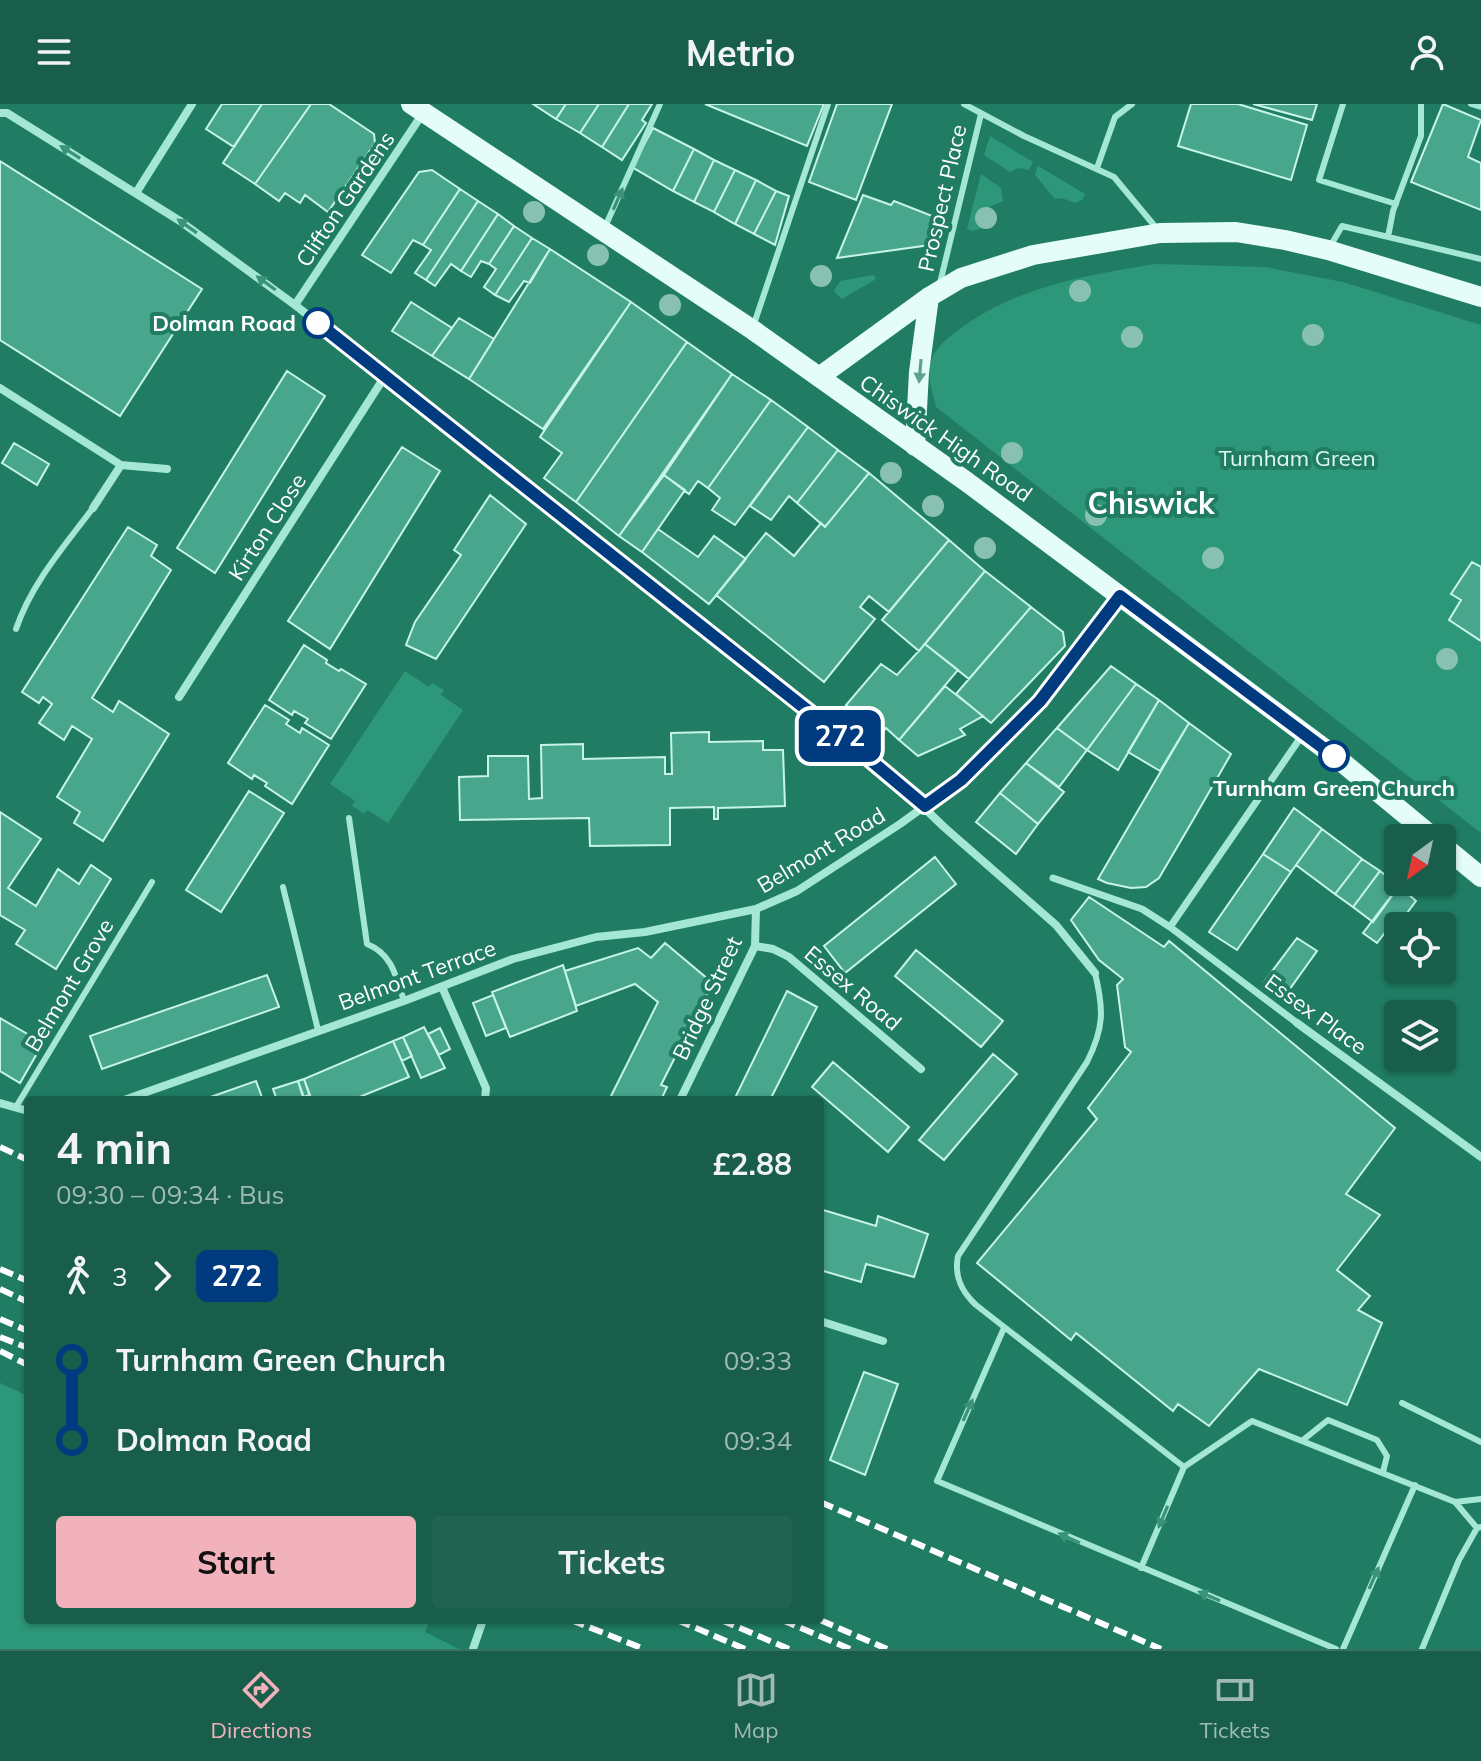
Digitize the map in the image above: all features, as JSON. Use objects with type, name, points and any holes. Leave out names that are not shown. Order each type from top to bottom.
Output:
[{"type":"main road","name":"Chiswick High Road","points":[[417,108],[753,330],[1016,518],[1304,733],[1417,824]]},
{"type":"main road","points":[[819,377],[961,278],[1033,255],[1160,233],[1236,232],[1328,250],[1481,297]]},
{"type":"main road","points":[[915,446],[919,372],[934,294]]},
{"type":"main road","points":[[1456,856],[1481,877]]},
{"type":"street","points":[[136,193],[192,104]]},
{"type":"street","name":"Clifton Gardens","points":[[295,305],[417,108]]},
{"type":"street","points":[[2,111],[180,221],[295,305],[857,749],[1056,925],[1095,973]]},
{"type":"street","name":"Kirton Close","points":[[179,697],[385,376]]},
{"type":"street","points":[[0,388],[121,465],[167,469]]},
{"type":"street","points":[[93,508],[121,465]]},
{"type":"street","name":"Belmont Road","points":[[732,914],[756,909],[797,891],[961,780],[1040,701],[1120,596]]},
{"type":"street","points":[[1170,927],[1304,733]]},
{"type":"street","name":"Essex Place","points":[[1053,878],[1142,909],[1170,927],[1481,1157]]},
{"type":"street","name":"Bridge Street","points":[[682,1096],[755,946],[756,909]]},
{"type":"street","name":"Belmont Terrace","points":[[135,1096],[556,946],[732,914]]},
{"type":"street","name":"Essex Road","points":[[755,946],[773,949],[789,957],[921,1069]]},
{"type":"street","points":[[442,987],[486,1088],[485,1096]]},
{"type":"street","points":[[0,1103],[24,1110]]},
{"type":"street","points":[[824,1322],[883,1341]]},
{"type":"street","points":[[473,1649],[482,1624]]},
{"type":"lane","points":[[603,230],[660,104]]},
{"type":"lane","points":[[753,330],[828,104]]},
{"type":"lane","points":[[964,104],[1114,177],[1160,233]]},
{"type":"lane","points":[[1097,168],[1115,117],[1132,104]]},
{"type":"lane","points":[[1343,104],[1319,180],[1396,204]]},
{"type":"lane","points":[[1388,237],[1396,204],[1421,136],[1421,104],[1411,104]]},
{"type":"lane","points":[[1471,104],[1481,107]]},
{"type":"lane","name":"Prospect Place","points":[[934,294],[981,114]]},
{"type":"lane","points":[[1328,250],[1342,226],[1481,259]]},
{"type":"lane","points":[[16,629],[22,612],[57,555],[93,508]]},
{"type":"lane","points":[[349,818],[367,944],[381,949],[392,964],[404,1001]]},
{"type":"lane","name":"Belmont Grove","points":[[16,1107],[152,882]]},
{"type":"lane","points":[[283,887],[318,1030]]},
{"type":"lane","points":[[1095,973],[1102,1013],[1099,1038],[958,1256],[958,1280],[965,1295],[1004,1328],[1184,1467]]},
{"type":"lane","points":[[1004,1328],[937,1481],[1336,1649]]},
{"type":"lane","points":[[1402,1403],[1481,1442]]},
{"type":"lane","points":[[1303,1440],[1328,1420],[1377,1440],[1387,1456],[1383,1472]]},
{"type":"lane","points":[[1141,1568],[1184,1467],[1252,1421],[1455,1502],[1479,1527],[1459,1560],[1422,1649]]},
{"type":"lane","points":[[1343,1649],[1415,1485]]},
{"type":"lane","points":[[1455,1502],[1481,1499]]},
{"type":"green space","points":[[990,136],[1033,162],[1029,170],[1018,168],[1010,172],[984,155]]},
{"type":"green space","points":[[1038,166],[1085,194],[1082,200],[1075,203],[1055,199],[1035,175]]},
{"type":"green space","points":[[981,174],[1001,188],[1003,201],[990,207],[995,223],[973,231],[967,229]]},
{"type":"green space","name":"Turnham Green","points":[[1156,264],[1265,267],[1343,282],[1481,325],[1481,833],[936,407],[929,375],[932,359],[944,341],[979,316],[1027,293],[1052,285]]},
{"type":"green space","points":[[874,275],[876,279],[842,299],[834,291],[840,281]]},
{"type":"green space","points":[[405,671],[429,687],[432,683],[444,690],[441,695],[463,710],[388,823],[367,810],[364,814],[352,806],[355,801],[330,784]]},
{"type":"green space","points":[[0,1383],[24,1394],[24,1624],[428,1624],[425,1632],[459,1649],[0,1649]]},
{"type":"building","points":[[222,104],[262,104],[234,147],[206,129]]},
{"type":"building","points":[[262,104],[311,104],[255,184],[223,163]]},
{"type":"building","points":[[311,104],[329,104],[374,134],[375,143],[328,212],[305,195],[300,203],[285,193],[279,201],[255,184]]},
{"type":"building","points":[[533,104],[566,104],[556,119]]},
{"type":"building","points":[[566,104],[599,104],[580,133],[556,119]]},
{"type":"building","points":[[599,104],[629,104],[602,147],[580,133]]},
{"type":"building","points":[[629,104],[652,104],[642,120],[646,123],[622,160],[602,147]]},
{"type":"building","points":[[705,104],[824,104],[807,146]]},
{"type":"building","points":[[837,104],[892,104],[856,200],[809,182]]},
{"type":"building","points":[[1191,104],[1238,104],[1307,125],[1291,180],[1178,146]]},
{"type":"building","points":[[1253,104],[1317,104],[1312,120]]},
{"type":"building","points":[[1443,104],[1481,120],[1468,157],[1481,163],[1481,210],[1411,182]]},
{"type":"building","points":[[653,128],[694,149],[673,191],[632,167]]},
{"type":"building","points":[[694,149],[714,160],[694,202],[673,191]]},
{"type":"building","points":[[714,160],[735,170],[714,212],[694,202]]},
{"type":"building","points":[[0,161],[202,289],[120,416],[0,340]]},
{"type":"building","points":[[432,170],[460,189],[423,245],[413,240],[391,273],[362,255],[419,172]]},
{"type":"building","points":[[735,170],[756,180],[735,224],[714,212]]},
{"type":"building","points":[[756,180],[776,191],[754,234],[735,224]]},
{"type":"building","points":[[460,189],[478,201],[426,280],[415,273],[431,250],[423,245]]},
{"type":"building","points":[[776,191],[789,196],[775,245],[754,234]]},
{"type":"building","points":[[863,195],[891,205],[894,201],[945,221],[937,244],[837,258]]},
{"type":"building","points":[[478,201],[498,214],[461,271],[451,264],[435,286],[426,280]]},
{"type":"building","points":[[498,214],[514,226],[489,264],[481,261],[471,277],[461,271]]},
{"type":"building","points":[[514,226],[532,238],[495,295],[484,287],[496,269],[489,264]]},
{"type":"building","points":[[532,238],[550,249],[530,283],[524,281],[509,302],[495,295]]},
{"type":"building","points":[[550,249],[631,302],[543,429],[469,379]]},
{"type":"building","points":[[411,302],[452,328],[432,356],[392,331]]},
{"type":"building","points":[[631,302],[687,342],[576,502],[544,478],[562,453],[540,437]]},
{"type":"building","points":[[459,318],[494,339],[469,379],[432,356]]},
{"type":"building","points":[[687,342],[732,374],[619,536],[576,502]]},
{"type":"building","points":[[287,371],[325,396],[215,573],[177,548]]},
{"type":"building","points":[[732,374],[771,400],[708,488],[698,481],[689,494],[664,475]]},
{"type":"building","points":[[771,400],[808,427],[735,525],[712,510],[720,498],[708,488]]},
{"type":"building","points":[[808,427],[838,450],[797,503],[789,496],[771,520],[750,506]]},
{"type":"building","points":[[14,443],[49,464],[37,485],[2,463]]},
{"type":"building","points":[[402,447],[440,471],[330,649],[288,621]]},
{"type":"building","points":[[838,450],[869,473],[825,527],[797,503]]},
{"type":"building","points":[[869,473],[949,540],[889,612],[869,596],[860,607],[875,619],[824,682],[716,595],[766,533],[794,556],[821,523],[825,527]]},
{"type":"building","points":[[664,475],[685,490],[642,552],[619,536]]},
{"type":"building","points":[[490,495],[526,524],[436,659],[406,645],[415,622],[461,555],[454,550]]},
{"type":"building","points":[[128,527],[157,545],[151,556],[171,570],[92,698],[113,712],[119,701],[169,734],[103,841],[74,823],[80,812],[57,797],[92,739],[72,726],[64,740],[39,723],[52,704],[43,697],[39,703],[22,692]]},
{"type":"building","points":[[658,529],[698,557],[714,536],[746,559],[709,604],[642,552]]},
{"type":"building","points":[[949,540],[985,571],[919,651],[882,620]]},
{"type":"building","points":[[1472,562],[1481,567],[1481,641],[1449,620],[1461,600],[1451,594]]},
{"type":"building","points":[[985,571],[1031,607],[969,679],[925,644]]},
{"type":"building","points":[[1031,607],[1063,632],[1065,646],[991,723],[956,694]]},
{"type":"building","points":[[925,644],[958,670],[899,740],[886,728],[883,732],[846,705],[881,664],[897,675]]},
{"type":"building","points":[[304,645],[327,660],[326,663],[366,684],[331,739],[305,723],[308,719],[294,711],[292,715],[269,700]]},
{"type":"building","points":[[1111,666],[1136,684],[1087,750],[1057,728]]},
{"type":"building","points":[[1111,666],[1159,700],[1118,770],[1087,750],[1059,787],[1026,763]]},
{"type":"building","points":[[1136,684],[1159,700],[1118,770],[1087,750]]},
{"type":"building","points":[[945,686],[983,716],[960,729],[965,735],[918,756],[899,740]]},
{"type":"building","points":[[1159,700],[1189,723],[1160,771],[1128,752]]},
{"type":"building","points":[[265,705],[289,720],[286,724],[300,733],[302,728],[329,745],[292,804],[265,786],[267,783],[254,775],[252,779],[228,763]]},
{"type":"building","points":[[1189,723],[1231,754],[1193,820],[1159,878],[1146,887],[1131,888],[1098,879]]},
{"type":"building","points":[[709,732],[709,742],[763,741],[763,750],[783,750],[785,806],[718,808],[718,819],[714,819],[714,807],[670,808],[670,845],[590,846],[589,818],[460,820],[459,777],[488,776],[488,756],[528,756],[529,799],[542,798],[541,745],[583,744],[583,759],[665,757],[665,774],[672,774],[671,733]]},
{"type":"building","points":[[1026,763],[1064,792],[1038,824],[1000,793]]},
{"type":"building","points":[[249,791],[284,813],[221,912],[186,890]]},
{"type":"building","points":[[1000,793],[1038,824],[1016,854],[976,822]]},
{"type":"building","points":[[1294,808],[1322,829],[1291,872],[1263,854]]},
{"type":"building","points":[[0,812],[41,839],[8,888],[36,906],[58,869],[79,884],[91,865],[111,879],[56,969],[16,944],[25,930],[0,915]]},
{"type":"building","points":[[1322,829],[1362,859],[1335,894],[1296,865]]},
{"type":"building","points":[[1263,854],[1291,872],[1237,950],[1209,932]]},
{"type":"building","points":[[935,857],[956,884],[845,973],[824,946]]},
{"type":"building","points":[[1362,859],[1380,871],[1353,907],[1335,894]]},
{"type":"building","points":[[1380,871],[1384,874],[1384,896],[1392,896],[1373,922],[1353,907]]},
{"type":"building","points":[[1391,896],[1410,896],[1416,901],[1408,912],[1384,912],[1384,934],[1377,943],[1363,933]]},
{"type":"building","points":[[1089,897],[1164,947],[1169,941],[1395,1128],[1346,1194],[1380,1215],[1337,1270],[1370,1296],[1358,1310],[1382,1323],[1347,1405],[1259,1369],[1209,1426],[1178,1404],[1173,1411],[1076,1333],[1071,1340],[977,1263],[1097,1119],[1088,1108],[1131,1052],[1125,1047],[1117,985],[1123,979],[1099,960],[1071,920]]},
{"type":"building","points":[[1297,938],[1317,951],[1284,997],[1264,982]]},
{"type":"building","points":[[665,943],[715,985],[706,996],[661,1085],[667,1087],[663,1096],[611,1096],[658,1002],[635,984],[576,1006],[565,971],[638,948],[651,958]]},
{"type":"building","points":[[916,950],[1003,1021],[981,1047],[895,976]]},
{"type":"building","points":[[563,965],[577,1011],[510,1037],[492,992]]},
{"type":"building","points":[[267,975],[279,1007],[102,1069],[90,1036]]},
{"type":"building","points":[[787,991],[817,1007],[772,1096],[736,1096]]},
{"type":"building","points":[[493,995],[506,1028],[486,1036],[473,1003]]},
{"type":"building","points":[[0,1018],[43,1043],[20,1083],[0,1071]]},
{"type":"building","points":[[424,1027],[445,1068],[421,1078],[403,1037]]},
{"type":"building","points":[[440,1028],[450,1049],[439,1055],[428,1034]]},
{"type":"building","points":[[403,1037],[412,1056],[402,1061],[393,1041]]},
{"type":"building","points":[[393,1041],[409,1077],[362,1096],[310,1096],[304,1079]]},
{"type":"building","points":[[993,1054],[1017,1074],[944,1160],[919,1140]]},
{"type":"building","points":[[833,1062],[909,1127],[888,1152],[812,1087]]},
{"type":"building","points":[[304,1079],[310,1095],[303,1096],[298,1081]]},
{"type":"building","points":[[256,1081],[262,1096],[213,1096]]},
{"type":"building","points":[[298,1081],[304,1096],[276,1096],[273,1089]]},
{"type":"building","points":[[824,1210],[876,1226],[878,1216],[928,1234],[914,1277],[866,1264],[861,1282],[824,1271]]},
{"type":"building","points":[[864,1372],[898,1384],[865,1475],[830,1460]]},
{"type":"railway","points":[[0,1147],[24,1158]]},
{"type":"railway","points":[[0,1269],[24,1279]]},
{"type":"railway","points":[[0,1289],[24,1300]]},
{"type":"railway","points":[[0,1319],[24,1329]]},
{"type":"railway","points":[[0,1337],[24,1346]]},
{"type":"railway","points":[[0,1351],[24,1363]]},
{"type":"railway","points":[[824,1504],[1161,1649]]},
{"type":"railway","points":[[824,1622],[887,1649]]},
{"type":"railway","points":[[581,1624],[644,1649]]},
{"type":"railway","points":[[686,1624],[745,1649]]},
{"type":"railway","points":[[730,1624],[789,1649]]},
{"type":"railway","points":[[791,1624],[850,1649]]},
{"type":"bus line","name":"272","points":[[318,323],[925,806],[961,780],[1040,701],[1120,596],[1334,756]]},
{"type":"place","name":"Dolman Road","points":[[318,323]]},
{"type":"place","name":"Turnham Green Church","points":[[1334,756]]},
{"type":"district","name":"Chiswick","points":[[1151,504]]}]
